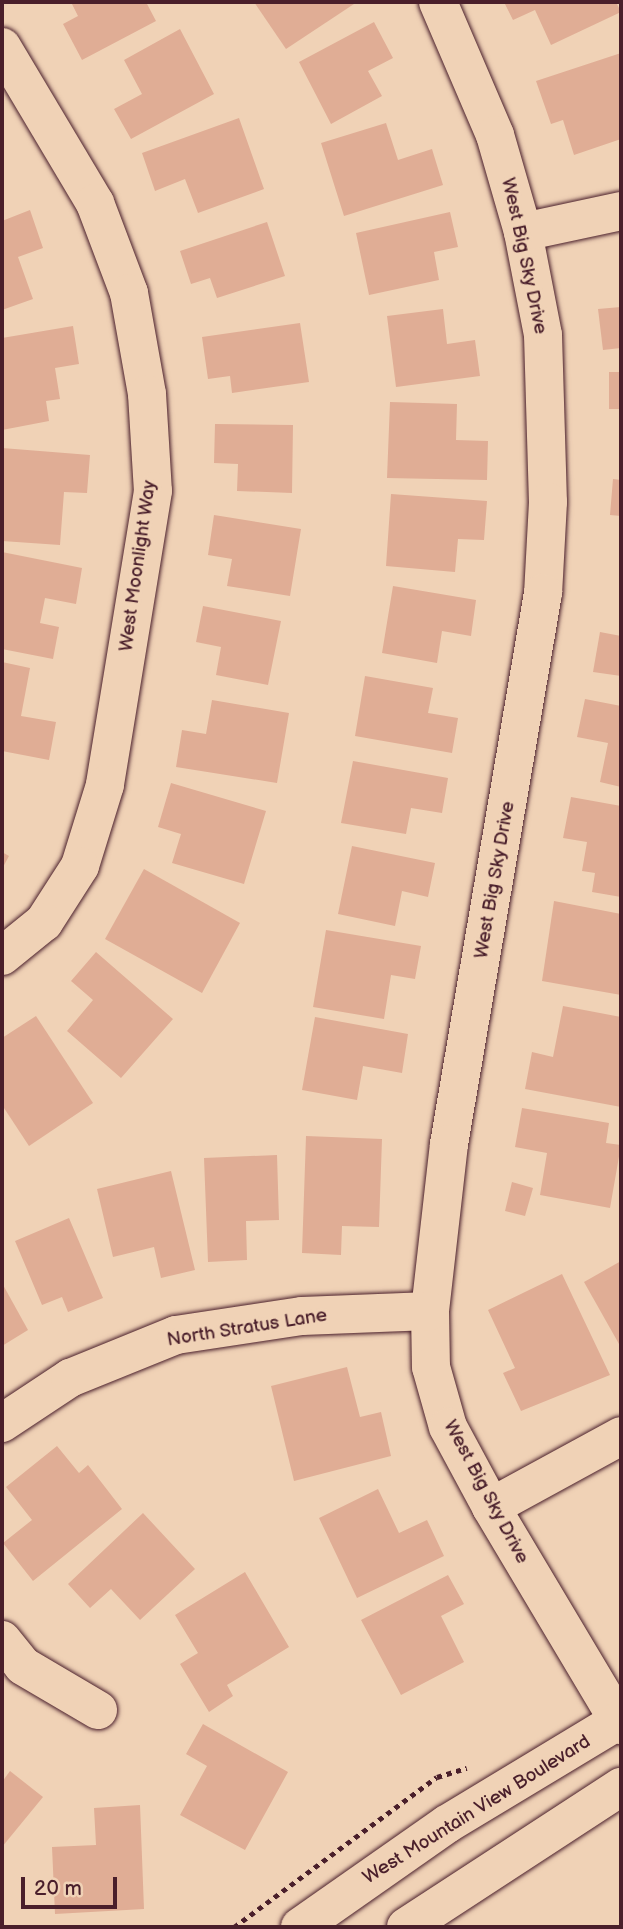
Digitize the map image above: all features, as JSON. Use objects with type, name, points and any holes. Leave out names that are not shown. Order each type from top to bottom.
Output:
[{"type":"street","name":"West Big Sky Drive","points":[[438,2],[495,135],[523,232],[543,335],[543,593],[449,1144],[430,1311],[431,1367],[448,1427],[491,1507],[620,1722]]},
{"type":"street","name":"West Moonlight Way","points":[[2,47],[95,203],[129,293],[147,394],[153,491],[105,785],[80,866],[44,922],[2,956]]},
{"type":"street","points":[[523,232],[621,211]]},
{"type":"street","name":"North Stratus Lane","points":[[2,1423],[70,1378],[176,1335],[302,1316],[430,1311]]},
{"type":"street","points":[[491,1507],[621,1436]]},
{"type":"street","points":[[2,1640],[23,1666],[98,1710]]},
{"type":"street","name":"West Mountain View Boulevard","points":[[300,1927],[447,1824],[620,1722]]},
{"type":"street","points":[[406,1927],[621,1787]]},
{"type":"building","points":[[71,2],[146,2],[156,21],[82,60],[63,24],[78,16]]},
{"type":"building","points":[[254,2],[357,2],[286,49]]},
{"type":"building","points":[[504,2],[616,2],[621,12],[551,45],[535,10],[513,20]]},
{"type":"building","points":[[374,22],[393,58],[368,71],[382,96],[331,124],[299,62]]},
{"type":"building","points":[[180,29],[214,94],[131,139],[114,109],[142,94],[124,60]]},
{"type":"building","points":[[621,53],[621,139],[574,155],[563,120],[551,124],[536,81]]},
{"type":"building","points":[[239,118],[264,189],[198,213],[185,179],[155,191],[142,153]]},
{"type":"building","points":[[386,123],[398,160],[432,149],[443,185],[344,216],[321,143]]},
{"type":"building","points":[[30,210],[43,248],[18,257],[33,299],[2,310],[2,221]]},
{"type":"building","points":[[450,212],[458,247],[434,252],[439,280],[369,295],[356,233]]},
{"type":"building","points":[[267,222],[285,276],[217,298],[210,278],[191,284],[180,251]]},
{"type":"building","points":[[621,307],[621,348],[603,350],[598,309]]},
{"type":"building","points":[[443,309],[447,344],[475,340],[480,376],[396,387],[387,316]]},
{"type":"building","points":[[300,323],[309,382],[232,393],[230,376],[208,379],[202,337]]},
{"type":"building","points":[[73,326],[79,364],[55,368],[60,399],[46,401],[49,421],[2,430],[2,338]]},
{"type":"building","points":[[609,372],[621,372],[621,409],[609,409]]},
{"type":"building","points":[[390,402],[457,404],[456,440],[488,441],[487,480],[387,478]]},
{"type":"building","points":[[215,424],[293,425],[292,493],[237,491],[238,464],[214,463]]},
{"type":"building","points":[[2,448],[90,455],[87,493],[64,492],[60,545],[2,541]]},
{"type":"building","points":[[613,479],[621,480],[621,516],[610,515]]},
{"type":"building","points":[[391,494],[487,501],[484,540],[458,539],[455,572],[386,566]]},
{"type":"building","points":[[214,515],[301,529],[290,596],[227,586],[232,559],[208,555]]},
{"type":"building","points":[[2,552],[82,568],[76,604],[45,598],[40,623],[59,627],[53,659],[2,649]]},
{"type":"building","points":[[393,586],[476,600],[471,636],[442,631],[437,663],[382,653]]},
{"type":"building","points":[[203,606],[281,621],[268,685],[216,675],[221,647],[196,642]]},
{"type":"building","points":[[600,632],[621,636],[621,676],[593,672]]},
{"type":"building","points":[[2,662],[30,668],[21,716],[56,722],[49,760],[2,751]]},
{"type":"building","points":[[365,676],[433,688],[428,713],[458,718],[452,753],[355,736]]},
{"type":"building","points":[[585,699],[621,706],[621,787],[600,782],[608,743],[577,737]]},
{"type":"building","points":[[212,700],[289,713],[277,783],[176,767],[182,730],[206,734]]},
{"type":"building","points":[[353,761],[448,778],[442,813],[411,808],[406,834],[341,823]]},
{"type":"building","points":[[171,783],[266,811],[244,884],[172,863],[181,834],[158,827]]},
{"type":"building","points":[[571,797],[621,806],[621,897],[592,892],[595,873],[582,871],[587,842],[563,838]]},
{"type":"building","points":[[352,846],[435,863],[428,897],[402,891],[395,926],[338,914]]},
{"type":"building","points":[[2,852],[9,856],[2,869]]},
{"type":"building","points":[[144,869],[240,923],[202,993],[105,939]]},
{"type":"building","points":[[554,901],[621,914],[621,995],[542,981]]},
{"type":"building","points":[[326,930],[421,946],[415,979],[391,975],[384,1019],[313,1007]]},
{"type":"building","points":[[96,952],[173,1019],[121,1078],[67,1031],[93,1000],[71,981]]},
{"type":"building","points":[[563,1006],[621,1017],[621,1107],[525,1089],[532,1052],[553,1057]]},
{"type":"building","points":[[36,1016],[93,1103],[29,1146],[2,1105],[2,1038]]},
{"type":"building","points":[[315,1017],[408,1034],[402,1073],[363,1066],[357,1100],[302,1090]]},
{"type":"building","points":[[522,1108],[609,1123],[606,1143],[621,1145],[610,1208],[540,1195],[547,1153],[515,1147]]},
{"type":"building","points":[[306,1136],[382,1139],[379,1227],[342,1226],[341,1255],[302,1253]]},
{"type":"building","points":[[277,1155],[279,1220],[246,1221],[247,1260],[208,1262],[204,1158]]},
{"type":"building","points":[[171,1171],[195,1270],[161,1278],[154,1247],[113,1257],[97,1189]]},
{"type":"building","points":[[512,1182],[533,1188],[525,1216],[505,1211]]},
{"type":"building","points":[[69,1218],[103,1298],[68,1312],[62,1297],[42,1305],[15,1241]]},
{"type":"building","points":[[621,1261],[621,1342],[619,1344],[584,1282]]},
{"type":"building","points":[[562,1274],[610,1375],[521,1411],[503,1373],[515,1368],[488,1310]]},
{"type":"building","points":[[2,1283],[28,1330],[2,1346]]},
{"type":"building","points":[[347,1367],[360,1417],[381,1412],[391,1456],[294,1481],[271,1386]]},
{"type":"building","points":[[57,1446],[79,1473],[88,1465],[122,1509],[33,1581],[3,1543],[32,1520],[6,1487]]},
{"type":"building","points":[[378,1489],[399,1533],[427,1520],[444,1556],[357,1598],[319,1518]]},
{"type":"building","points":[[143,1513],[195,1569],[140,1620],[111,1589],[90,1608],[68,1584]]},
{"type":"building","points":[[245,1572],[289,1647],[227,1685],[233,1696],[209,1712],[180,1664],[198,1653],[175,1615]]},
{"type":"building","points":[[448,1575],[464,1604],[441,1616],[464,1662],[401,1695],[361,1620]]},
{"type":"building","points":[[203,1724],[288,1772],[245,1850],[180,1815],[207,1766],[186,1754]]},
{"type":"building","points":[[10,1771],[43,1797],[2,1847],[2,1782]]},
{"type":"building","points":[[140,1805],[144,1909],[55,1914],[52,1847],[96,1845],[94,1808]]}]
